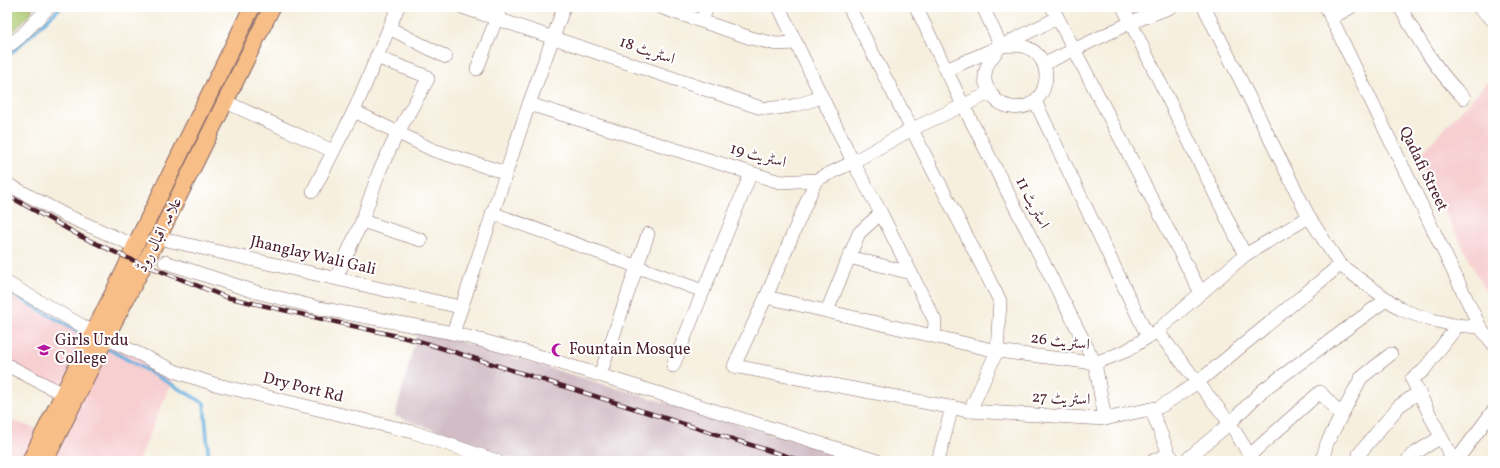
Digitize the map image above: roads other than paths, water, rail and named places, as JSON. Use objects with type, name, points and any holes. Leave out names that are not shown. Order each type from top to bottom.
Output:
[{"type":"main road","name":"علامہ اقبال روڈ","points":[[45,461],[135,246],[252,7]]},
{"type":"main road","name":"علامہ اقبال روڈ","points":[[30,461],[63,394],[158,238],[272,7]]},
{"type":"street","points":[[7,47],[20,37],[49,7]]},
{"type":"street","points":[[313,191],[354,110],[398,7]]},
{"type":"street","name":"اسٹریٹ 18","points":[[462,7],[499,13],[554,38],[760,108],[776,109],[793,107],[822,97]]},
{"type":"street","points":[[453,333],[460,307],[529,104],[564,7]]},
{"type":"street","points":[[660,7],[769,43],[796,43]]},
{"type":"street","points":[[702,21],[707,7]]},
{"type":"street","points":[[778,7],[853,162],[881,213],[935,321],[934,336]]},
{"type":"street","points":[[849,7],[1000,301],[997,351],[970,411]]},
{"type":"street","name":"اسٹریٹ 11","points":[[916,7],[963,105],[1095,364],[1105,419]]},
{"type":"street","points":[[983,7],[1001,46]]},
{"type":"street","points":[[1123,7],[1245,255]]},
{"type":"street","points":[[1044,64],[1130,23],[1171,7]]},
{"type":"street","points":[[1204,7],[1309,217],[1340,265],[1402,310],[1428,319],[1458,325],[1480,327]]},
{"type":"street","points":[[1329,13],[1352,7]]},
{"type":"street","points":[[1400,7],[1424,49],[1452,88],[1464,98]]},
{"type":"street","points":[[1478,7],[1493,20]]},
{"type":"street","points":[[946,70],[1001,46],[1055,12],[1201,293]]},
{"type":"street","points":[[477,69],[499,13]]},
{"type":"street","name":"Qadafi Street","points":[[1329,13],[1480,327],[1493,344]]},
{"type":"street","points":[[389,28],[446,57]]},
{"type":"street","points":[[1001,46],[1022,46],[1031,49],[1039,56],[1044,64],[1047,74],[1046,84],[1042,93],[1035,101],[1026,106],[1016,108],[1006,106],[997,101],[990,93],[986,84],[985,73],[988,63],[1001,46]]},
{"type":"street","points":[[336,278],[362,220],[379,172],[398,132],[428,79],[426,76],[376,57]]},
{"type":"street","name":"اسٹریٹ 19","points":[[529,104],[780,182],[816,180],[853,162],[912,129],[990,93]]},
{"type":"street","points":[[1035,101],[1152,334],[1198,382],[1230,423],[1252,458],[1320,392],[1341,415]]},
{"type":"street","points":[[226,102],[333,151]]},
{"type":"street","points":[[354,110],[433,150],[506,173]]},
{"type":"street","points":[[673,366],[751,173]]},
{"type":"street","points":[[766,297],[816,180]]},
{"type":"street","points":[[7,184],[65,215],[135,246]]},
{"type":"street","points":[[492,213],[703,291]]},
{"type":"street","points":[[827,311],[859,233],[881,213]]},
{"type":"street","name":"اسٹریٹ 26","points":[[766,297],[997,351],[1095,364],[1126,351],[1152,334],[1245,255],[1309,217]]},
{"type":"street","points":[[362,220],[421,240]]},
{"type":"street","points":[[600,375],[648,234]]},
{"type":"street","name":"Jhanglay Wali Gali","points":[[158,238],[460,307]]},
{"type":"street","points":[[849,257],[911,273]]},
{"type":"street","points":[[165,262],[256,292],[319,308],[453,333],[522,351],[877,461]]},
{"type":"street","name":"اسٹریٹ 27","points":[[766,297],[734,366],[970,411],[1105,419],[1160,407],[1198,382],[1340,265]]},
{"type":"street","name":"Dry Port Rd","points":[[7,283],[99,334],[185,374],[214,384],[413,432],[497,461]]},
{"type":"street","points":[[1185,461],[1230,423],[1263,390],[1387,299]]},
{"type":"street","points":[[1458,325],[1423,371],[1412,379],[1454,461],[1493,411]]},
{"type":"street","points":[[1322,461],[1327,443],[1361,378],[1391,354]]},
{"type":"street","points":[[7,365],[63,394]]},
{"type":"street","points":[[1359,454],[1399,406],[1419,392]]},
{"type":"street","points":[[938,461],[952,407]]},
{"type":"street","points":[[1150,409],[1172,457],[1153,461]]},
{"type":"street","points":[[1407,461],[1412,455],[1441,437]]},
{"type":"waterway","points":[[7,57],[61,7]]},
{"type":"waterway","points":[[7,291],[88,337]]},
{"type":"waterway","points":[[105,347],[204,403],[209,461]]},
{"type":"railway","points":[[7,195],[82,237],[130,259],[226,297],[419,341],[802,461]]},
{"type":"place","name":"Girls Urdu College","points":[[44,350]]},
{"type":"place","name":"Fountain Mosque","points":[[558,350]]}]
